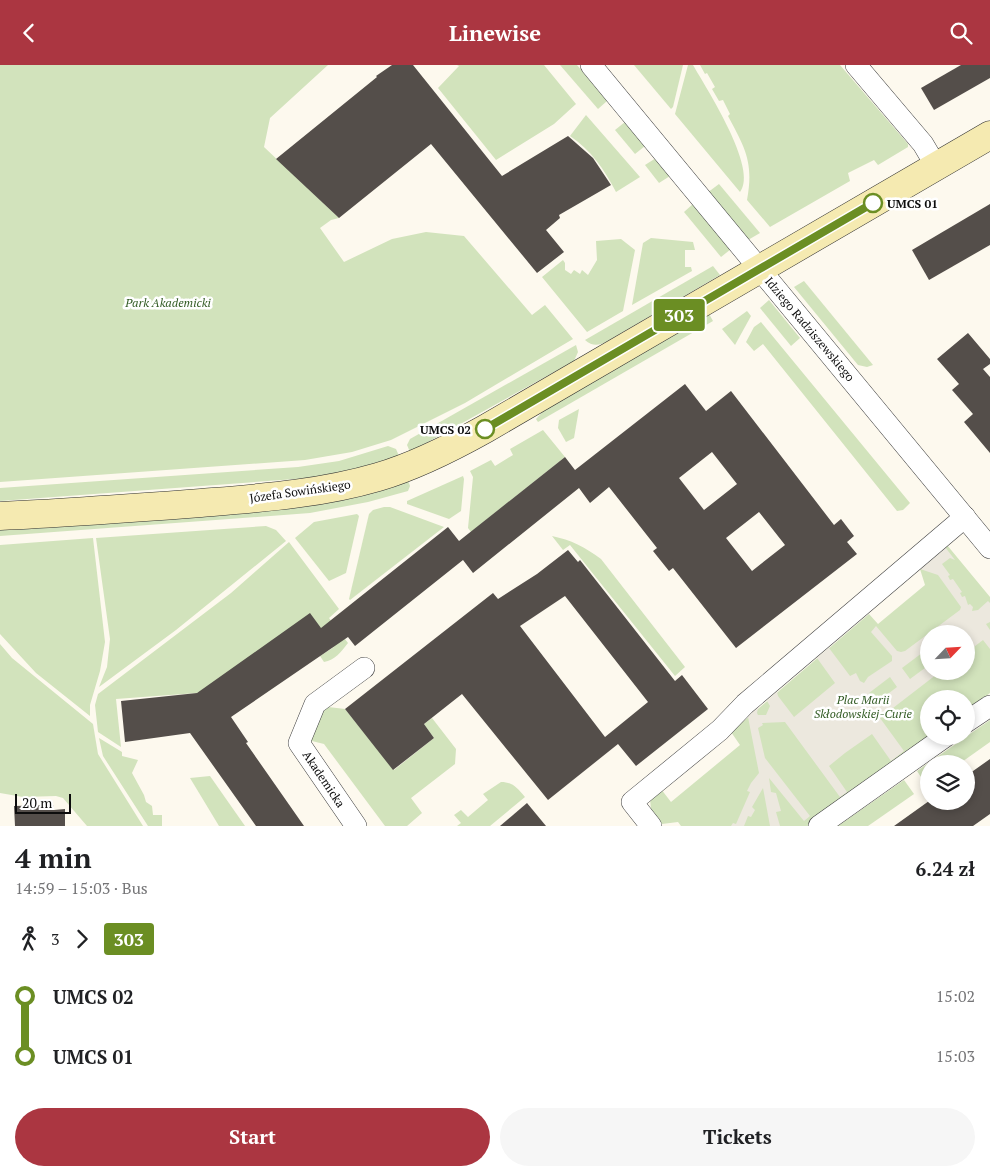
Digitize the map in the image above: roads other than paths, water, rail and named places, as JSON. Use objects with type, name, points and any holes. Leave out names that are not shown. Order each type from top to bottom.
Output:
[{"type":"main road","name":"Józefa Sowińskiego","points":[[0,517],[275,497],[341,487],[379,477],[425,459],[461,442],[990,135]]},
{"type":"street","name":"Idziego Radziszewskiego","points":[[591,65],[990,548]]},
{"type":"street","points":[[856,65],[923,144],[936,166]]},
{"type":"street","points":[[651,826],[632,802],[720,730],[745,704],[965,517]]},
{"type":"street","name":"Akademicka","points":[[356,826],[299,743],[315,704],[364,669]]},
{"type":"street","points":[[975,716],[990,706]]},
{"type":"street","points":[[819,826],[933,745]]},
{"type":"place","name":"UMCS 01","points":[[873,203]]},
{"type":"place","name":"UMCS 02","points":[[485,429]]},
{"type":"park label","name":"Park Akademicki","points":[[168,302]]},
{"type":"park label","name":"Plac Marii Skłodowskiej-Curie","points":[[863,706]]}]
